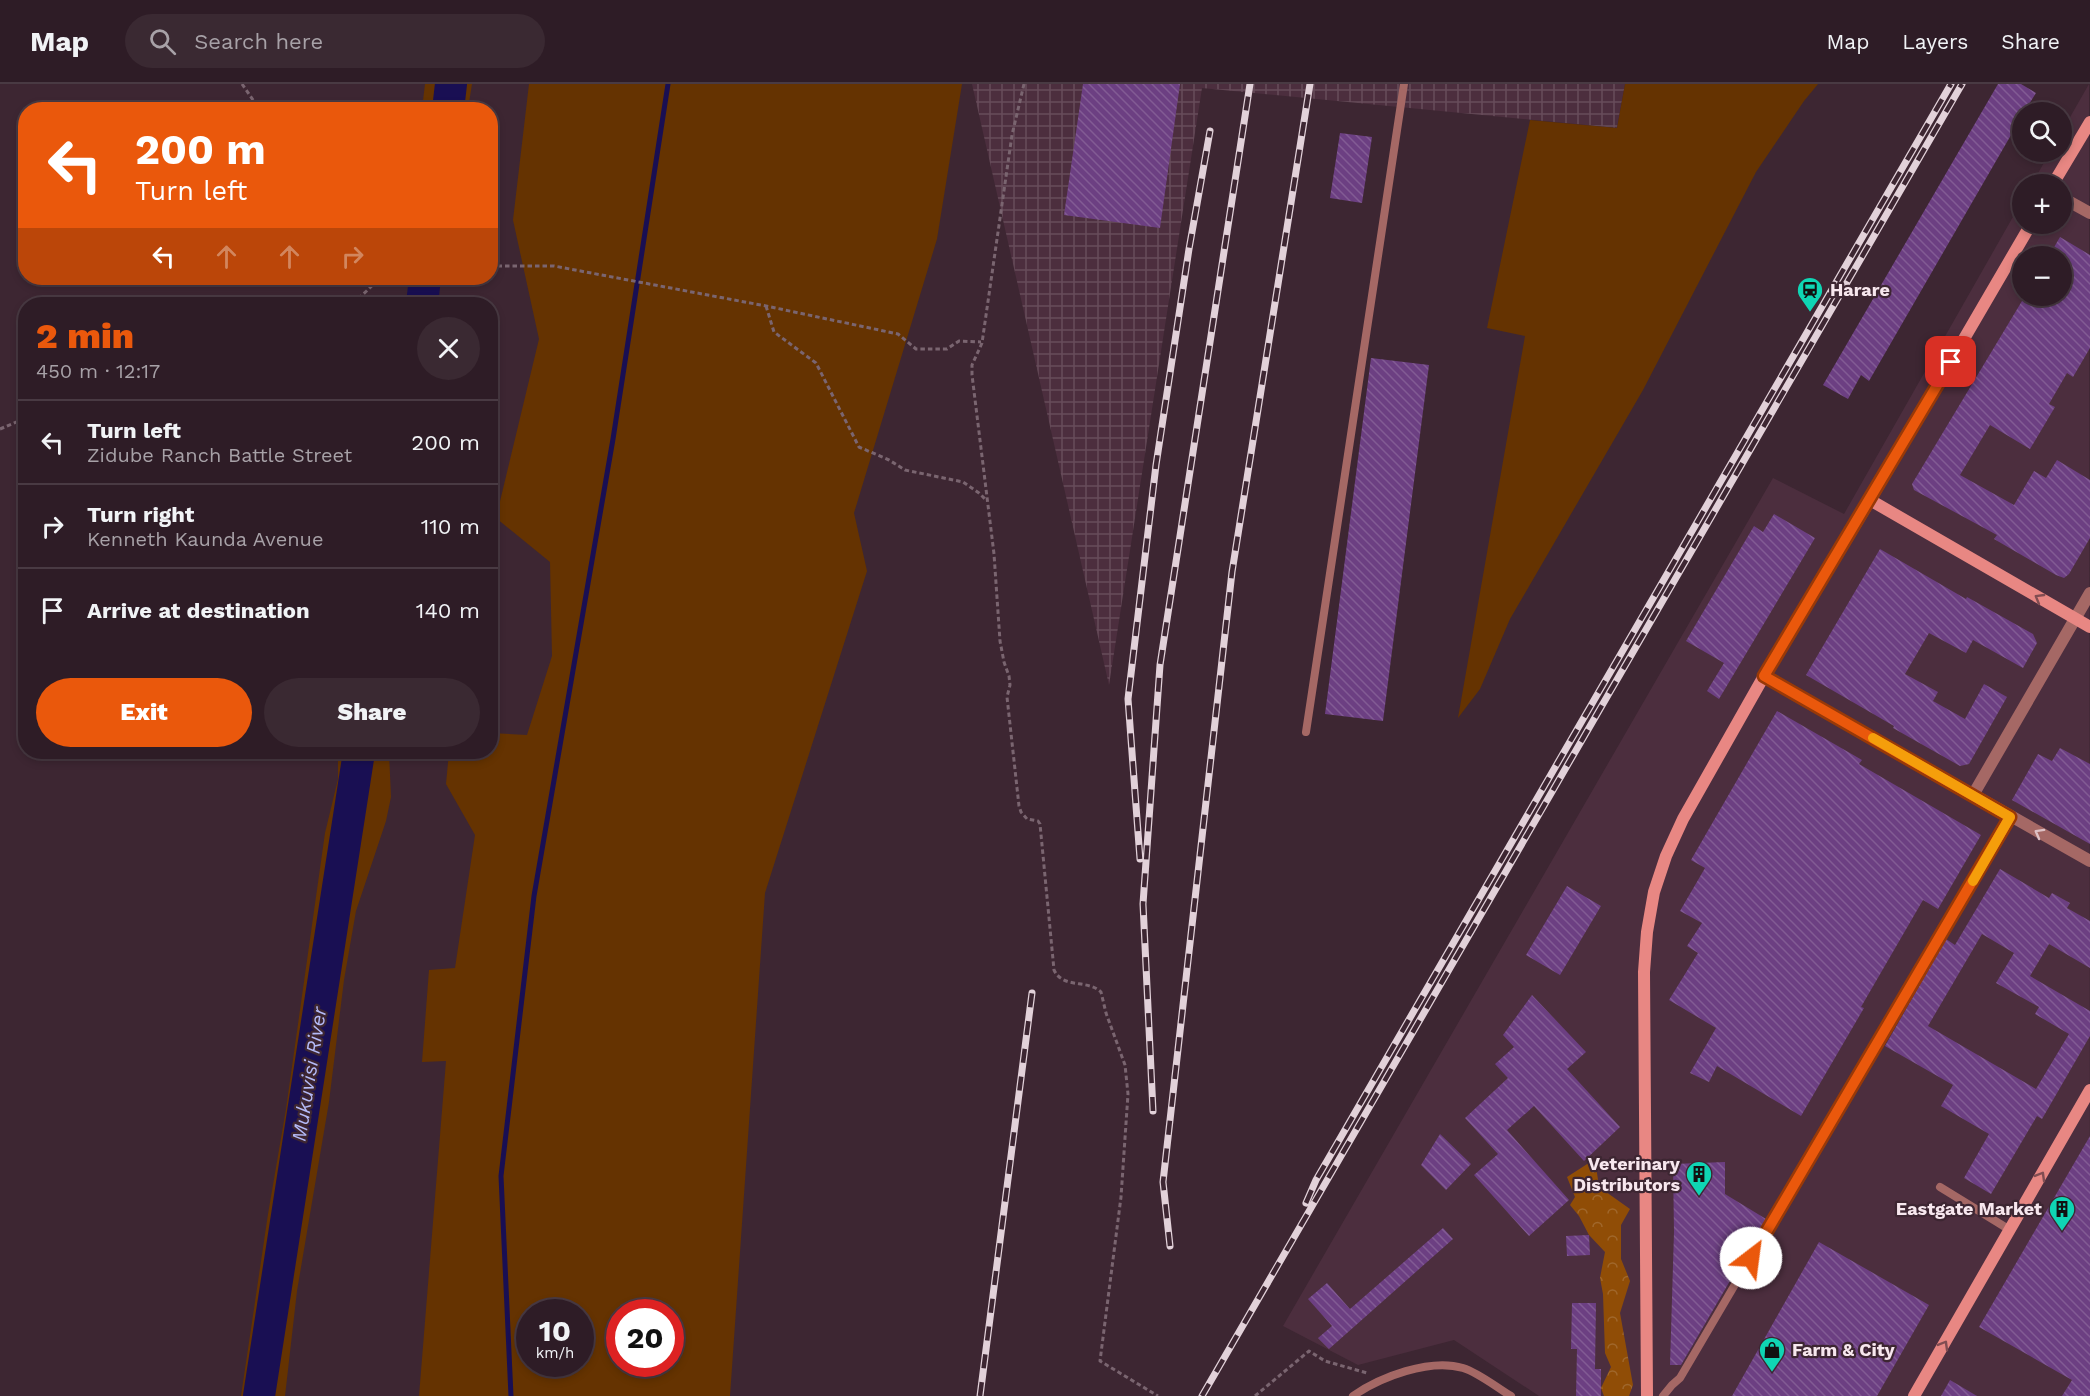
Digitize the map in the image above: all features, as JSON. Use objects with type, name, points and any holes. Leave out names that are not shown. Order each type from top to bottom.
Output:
[{"type":"main road","points":[[2060,174],[2090,122]]},
{"type":"main road","points":[[1647,1396],[1643,1017],[1644,972],[1654,892],[1666,856],[1679,828],[1764,676],[2025,234]]},
{"type":"main road","points":[[1870,500],[2090,627]]},
{"type":"main road","points":[[1914,1396],[2090,1090]]},
{"type":"street","points":[[2072,203],[2090,213]]},
{"type":"street","points":[[1972,795],[2090,593]]},
{"type":"street","points":[[1764,676],[2090,861]]},
{"type":"lane","points":[[1306,732],[1404,84]]},
{"type":"lane","points":[[1663,1396],[1680,1378],[2010,817]]},
{"type":"lane","points":[[1940,1187],[2010,1230]]},
{"type":"lane","points":[[1353,1396],[1385,1378],[1437,1364],[1465,1368],[1507,1395]]},
{"type":"path","points":[[242,84],[256,102]]},
{"type":"path","points":[[1024,84],[1012,135],[982,342],[972,365],[972,375],[994,554],[1000,641],[1004,662],[1010,676],[1007,697],[1019,806],[1020,812],[1027,819],[1038,821],[1040,824],[1054,970],[1057,976],[1065,981],[1092,986],[1101,992],[1106,1013],[1125,1065],[1128,1094],[1121,1197],[1100,1361],[1158,1396]]},
{"type":"path","points":[[498,266],[555,266],[766,306],[898,334],[916,349],[947,349],[959,341],[982,342]]},
{"type":"path","points":[[360,297],[373,285]]},
{"type":"path","points":[[766,306],[774,332],[816,363],[859,447],[905,470],[963,482],[987,501]]},
{"type":"path","points":[[0,429],[18,421]]},
{"type":"path","points":[[1255,1396],[1309,1352],[1325,1361],[1385,1378]]},
{"type":"shaded area","points":[[425,84],[472,84],[469,102],[423,102]]},
{"type":"shaded area","points":[[529,84],[962,84],[937,239],[854,513],[867,571],[765,893],[730,1396],[419,1396],[446,1061],[422,1062],[429,970],[455,968],[475,835],[446,784],[448,759],[498,759],[498,733],[527,735],[552,656],[550,562],[498,520],[498,510],[539,339],[513,220]]},
{"type":"shaded area","points":[[972,84],[1625,84],[1617,128],[1202,88],[1109,685]]},
{"type":"shaded area","points":[[1625,84],[1818,84],[1756,172],[1643,390],[1510,619],[1480,689],[1458,718],[1525,336],[1487,328],[1530,120],[1617,128]]},
{"type":"shaded area","points":[[2089,84],[2090,1396],[1539,1396],[1454,1340],[1358,1365],[1283,1326],[1773,478],[1844,514],[2012,219],[2012,234],[2072,234],[2072,174],[2038,174],[2044,162],[2072,162],[2072,114]]},
{"type":"shaded area","points":[[338,759],[389,759],[391,797],[386,821],[356,911],[344,980],[329,1102],[297,1291],[285,1396],[241,1396],[286,1109],[325,833],[338,779]]},
{"type":"green space","points":[[1595,1159],[1599,1187],[1630,1209],[1621,1225],[1621,1259],[1630,1281],[1620,1313],[1633,1385],[1629,1396],[1604,1396],[1601,1388],[1611,1367],[1605,1353],[1603,1294],[1600,1278],[1605,1252],[1589,1235],[1570,1205],[1575,1197],[1567,1177]]},
{"type":"building","points":[[1083,84],[1180,84],[1160,228],[1064,215]]},
{"type":"building","points":[[1998,84],[2021,84],[2036,93],[2030,102],[2012,102],[2012,133],[1869,381],[1861,375],[1848,399],[1823,385]]},
{"type":"building","points":[[1340,133],[1372,137],[1362,203],[1330,198]]},
{"type":"building","points":[[2060,237],[2090,255],[2090,348],[2073,377],[2067,373],[2049,404],[2055,407],[2030,449],[1990,425],[1960,475],[2014,505],[2034,471],[2046,478],[2057,460],[2090,480],[2090,538],[2069,574],[2064,578],[1994,539],[1997,535],[1914,490],[1912,484],[2019,306],[2072,306],[2072,246],[2055,246]]},
{"type":"building","points":[[1371,358],[1429,365],[1383,721],[1325,714]]},
{"type":"building","points":[[1774,514],[1815,538],[1719,699],[1707,691],[1724,663],[1686,641],[1754,526],[1763,532]]},
{"type":"building","points":[[1880,549],[1966,599],[1967,597],[2033,634],[2037,643],[2023,668],[1973,640],[1966,653],[1929,633],[1905,674],[1938,692],[1933,701],[1965,719],[1984,684],[2007,697],[1969,764],[1960,766],[1806,675]]},
{"type":"building","points":[[1777,711],[1862,760],[1859,764],[1981,835],[1938,909],[1923,900],[1801,1116],[1717,1066],[1709,1082],[1690,1073],[1716,1028],[1669,1000],[1698,953],[1687,946],[1702,923],[1680,911],[1705,868],[1691,860]]},
{"type":"building","points":[[2060,748],[2090,764],[2090,844],[2012,800],[2038,754],[2052,761]]},
{"type":"building","points":[[2000,869],[2049,898],[2052,893],[2070,903],[2067,908],[2090,921],[2090,968],[2049,944],[2030,976],[2090,1011],[2090,1036],[2042,1119],[2037,1116],[1991,1194],[1964,1178],[1989,1134],[1941,1106],[1953,1085],[1885,1046],[1946,939],[1955,945]],"holes":[[[1982,934],[2014,953],[1996,983],[2039,1007],[2035,1014],[2069,1034],[2036,1089],[1928,1026]]]},
{"type":"building","points":[[1567,886],[1601,906],[1560,975],[1526,955]]},
{"type":"building","points":[[1532,995],[1586,1052],[1567,1069],[1620,1127],[1584,1161],[1534,1106],[1507,1130],[1569,1200],[1529,1236],[1474,1175],[1498,1154],[1465,1118],[1508,1078],[1495,1064],[1514,1047],[1503,1035]]},
{"type":"building","points":[[1440,1134],[1471,1164],[1446,1190],[1421,1165]]},
{"type":"building","name":"Eastgate Market","points":[[2090,1136],[2090,1396],[2062,1396],[2072,1380],[1979,1327]]},
{"type":"building","points":[[1725,1162],[1725,1194],[1766,1219],[1681,1365],[1670,1365],[1674,1232],[1673,1164]]},
{"type":"building","points":[[1443,1228],[1453,1239],[1329,1349],[1318,1338],[1332,1326],[1308,1299],[1327,1283],[1350,1309]]},
{"type":"building","points":[[1589,1235],[1590,1255],[1567,1256],[1566,1236]]},
{"type":"building","points":[[1819,1242],[1929,1305],[1877,1396],[1732,1396]]},
{"type":"building","points":[[1572,1303],[1596,1303],[1595,1369],[1601,1369],[1601,1396],[1576,1396],[1577,1349],[1571,1349]]},
{"type":"building","points":[[1950,1380],[1977,1396],[1941,1396]]},
{"type":"waterway","name":"Mukuvisi River","points":[[449,102],[451,84]]},
{"type":"waterway","points":[[511,1396],[501,1176],[534,896],[613,439],[668,84]]},
{"type":"waterway","name":"Mukuvisi River","points":[[423,297],[424,285]]},
{"type":"waterway","name":"Mukuvisi River","points":[[259,1396],[358,759]]},
{"type":"railway","points":[[1153,1111],[1143,904],[1160,665],[1250,84]]},
{"type":"railway","points":[[1170,1246],[1163,1182],[1232,572],[1310,84]]},
{"type":"railway","points":[[1306,1203],[1316,1180],[1951,84]]},
{"type":"railway","points":[[1202,1396],[1962,84]]},
{"type":"railway","points":[[1140,859],[1128,699],[1156,465],[1189,249],[1210,131]]},
{"type":"railway","points":[[980,1396],[1032,993]]},
{"type":"slow traffic","points":[[1873,738],[2010,817],[1973,881]]},
{"type":"place","name":"Harare","points":[[1810,313]]},
{"type":"place","name":"Veterinary Distributors","points":[[1699,1197]]},
{"type":"place","name":"Eastgate Market","points":[[2062,1232]]},
{"type":"place","name":"Farm & City","points":[[1772,1373]]},
{"type":"route","points":[[1751,1258],[2010,817],[1764,676],[1951,362]]}]
